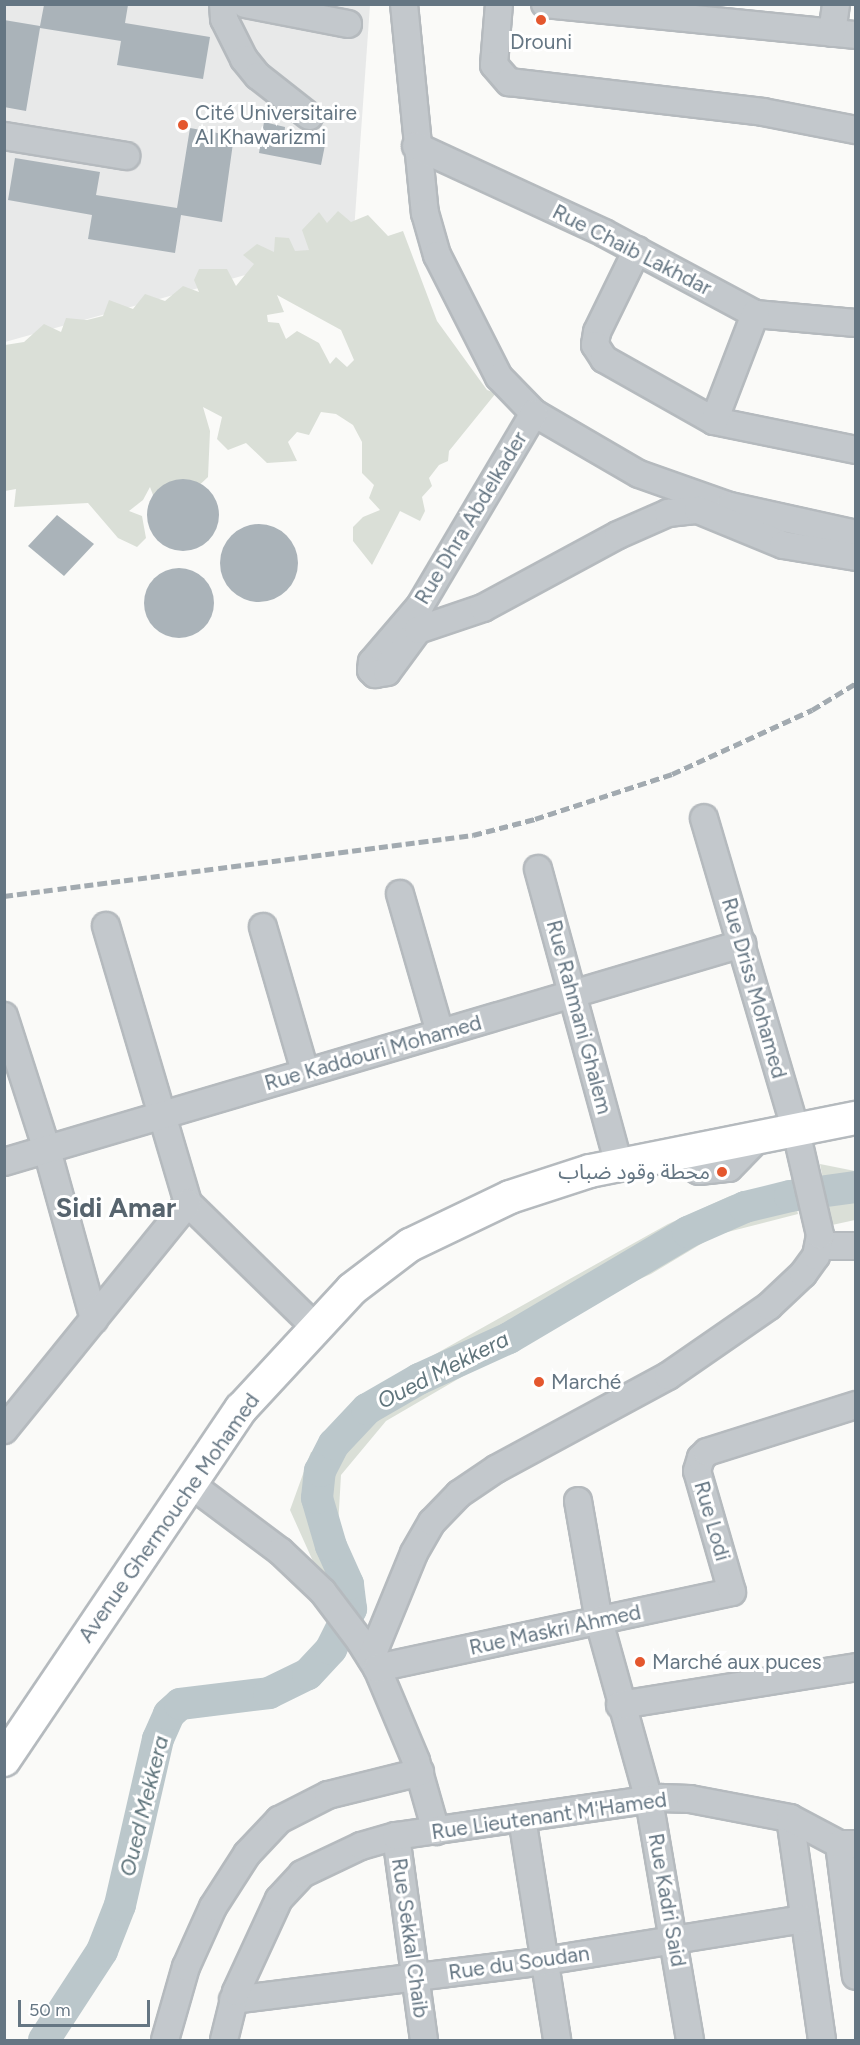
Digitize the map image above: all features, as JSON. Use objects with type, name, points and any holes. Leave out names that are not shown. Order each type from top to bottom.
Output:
[{"type":"main road","name":"Avenue Ghermouche Mohamed","points":[[4,1760],[241,1409],[314,1326],[352,1289],[401,1251],[456,1220],[510,1197],[619,1165],[759,1137],[800,1145],[855,1118]]},
{"type":"street","points":[[223,4],[224,19],[244,59],[258,76],[309,116]]},
{"type":"street","points":[[245,4],[348,24]]},
{"type":"street","points":[[404,4],[416,146],[425,213],[437,255],[499,377],[534,413],[639,474],[682,492],[855,534]]},
{"type":"street","points":[[499,4],[494,65],[509,82],[763,112],[855,130]]},
{"type":"street","points":[[545,4],[724,13],[844,34],[836,4]]},
{"type":"street","points":[[4,136],[126,156]]},
{"type":"street","name":"Rue Chaib Lakhdar","points":[[416,146],[637,250],[755,314],[855,323]]},
{"type":"street","points":[[637,250],[597,332],[597,352],[714,421],[855,450]]},
{"type":"street","points":[[714,421],[755,314]]},
{"type":"street","name":"Rue Dhra Abdelkader","points":[[534,413],[419,620],[483,608],[618,535],[668,513],[698,510],[783,545],[855,557]]},
{"type":"street","name":"Rue Driss Mohamed","points":[[704,818],[800,1145],[820,1240]]},
{"type":"street","name":"Rue Rahmani Ghalem","points":[[538,869],[574,993],[619,1165]]},
{"type":"street","points":[[400,894],[440,1033]]},
{"type":"street","points":[[106,926],[188,1203],[314,1326]]},
{"type":"street","points":[[263,927],[305,1072]]},
{"type":"street","name":"Rue Kaddouri Mohamed","points":[[4,1162],[742,944]]},
{"type":"street","points":[[6,1028],[47,1150],[94,1320]]},
{"type":"street","points":[[4,1431],[188,1203]]},
{"type":"street","points":[[369,1656],[414,1553],[432,1522],[459,1494],[496,1469],[668,1376],[770,1306],[803,1274],[820,1240],[855,1246]]},
{"type":"street","name":"Rue Lodi","points":[[732,1592],[697,1464],[707,1452],[855,1405]]},
{"type":"street","points":[[189,1483],[280,1551],[323,1592],[369,1656],[420,1772],[436,1831]]},
{"type":"street","name":"Rue Kadri Said","points":[[578,1501],[599,1621],[620,1705],[649,1800],[676,1940],[690,2040]]},
{"type":"street","name":"Rue Maskri Ahmed","points":[[369,1656],[599,1621],[732,1592]]},
{"type":"street","points":[[620,1705],[855,1667]]},
{"type":"street","points":[[165,2040],[186,1967],[213,1907],[247,1854],[279,1820],[328,1796],[420,1772]]},
{"type":"street","name":"Rue Lieutenant M'Hamed","points":[[224,2040],[233,2000],[279,1899],[302,1874],[332,1856],[396,1836],[649,1800],[690,1799],[790,1818],[847,1844]]},
{"type":"street","points":[[522,1818],[556,2040]]},
{"type":"street","points":[[790,1818],[822,2040]]},
{"type":"street","name":"Rue Sekkal Chaib","points":[[396,1836],[424,2040]]},
{"type":"street","points":[[847,1844],[855,1976]]},
{"type":"street","name":"Rue du Soudan","points":[[233,2000],[544,1961],[804,1919]]},
{"type":"shaded area","name":"Cité Universitaire Al Khawarizmi","points":[[5,5],[370,5],[353,245],[5,342]]},
{"type":"shaded area","points":[[338,211],[351,222],[368,215],[388,236],[403,231],[437,321],[487,390],[496,393],[449,451],[448,461],[439,465],[429,478],[432,486],[422,497],[425,511],[420,521],[400,511],[372,565],[353,541],[353,527],[363,517],[380,510],[369,498],[374,485],[362,473],[362,442],[353,425],[336,414],[321,412],[309,435],[297,432],[288,442],[297,461],[267,463],[246,443],[228,450],[217,439],[222,417],[203,407],[210,431],[208,477],[191,493],[168,492],[156,503],[150,487],[143,500],[129,511],[142,516],[146,538],[137,547],[118,538],[88,503],[14,507],[16,489],[5,491],[5,345],[24,342],[44,324],[61,332],[66,318],[87,320],[103,316],[109,300],[133,309],[145,294],[165,301],[183,286],[199,292],[194,280],[199,269],[227,269],[236,286],[254,264],[243,255],[257,244],[274,252],[275,237],[289,238],[295,251],[309,250],[302,230],[319,212],[327,223]],"holes":[[[277,295],[341,330],[354,360],[347,367],[336,357],[330,364],[319,343],[297,331],[286,339],[279,323],[268,322],[267,315],[284,312]]]},
{"type":"shaded area","points":[[820,1164],[855,1171],[855,1220],[832,1225]]},
{"type":"shaded area","points":[[789,1182],[789,1191],[777,1194],[795,1200],[798,1214],[716,1235],[651,1274],[597,1298],[386,1421],[341,1475],[338,1527],[356,1611],[316,1568],[290,1510],[311,1452],[325,1452],[319,1444],[344,1411],[364,1394],[668,1224],[730,1196]],"holes":[[[772,1195],[767,1206],[741,1213],[728,1207],[721,1223],[680,1233],[649,1248],[620,1276],[578,1291],[534,1315],[505,1345],[477,1362],[448,1361],[423,1385],[404,1380],[392,1404],[372,1411],[399,1379],[419,1379],[446,1357],[478,1357],[513,1331],[534,1309],[611,1274],[642,1249],[703,1219],[719,1218],[723,1206]]]},
{"type":"building","points":[[44,5],[128,5],[125,23],[210,37],[203,79],[117,65],[121,41],[40,28],[26,111],[4,107],[4,20],[40,26]]},
{"type":"building","points":[[264,122],[285,127],[284,138],[302,143],[306,131],[327,135],[321,165],[259,153]]},
{"type":"building","points":[[190,128],[234,136],[222,222],[181,215],[175,253],[88,239],[92,215],[8,200],[15,158],[100,172],[96,195],[177,208]]},
{"type":"building","points":[[183,479],[203,485],[213,495],[219,515],[213,535],[203,545],[183,551],[163,545],[153,535],[147,515],[153,495],[163,485]]},
{"type":"building","points":[[57,515],[94,544],[64,576],[28,546]]},
{"type":"building","points":[[259,524],[274,527],[287,535],[295,548],[298,563],[295,578],[287,591],[274,599],[259,602],[244,599],[231,591],[223,578],[220,563],[223,548],[231,535],[244,527]]},
{"type":"building","points":[[179,568],[198,574],[208,584],[214,603],[208,622],[198,632],[179,638],[160,632],[150,622],[144,603],[150,584],[160,574]]},
{"type":"waterway","name":"Oued Mekkera","points":[[44,2040],[102,1951],[120,1905],[158,1739],[169,1714],[180,1704],[269,1693],[308,1674],[331,1649],[351,1609],[348,1584],[331,1546],[317,1498],[320,1471],[334,1444],[367,1409],[419,1379],[509,1338],[688,1232],[745,1207],[790,1196],[856,1187]]},
{"type":"railway","points":[[4,896],[473,835],[535,819],[672,774],[812,710],[856,683]]},
{"type":"place","name":"Drouni","points":[[541,20]]},
{"type":"place","name":"Cité Universitaire Al Khawarizmi","points":[[183,125]]},
{"type":"place","name":"محطة وقود ضباب","points":[[722,1172]]},
{"type":"place","name":"Marché","points":[[539,1382]]},
{"type":"place","name":"Marché aux puces","points":[[640,1662]]},
{"type":"district","name":"Sidi Amar","points":[[116,1208]]}]
